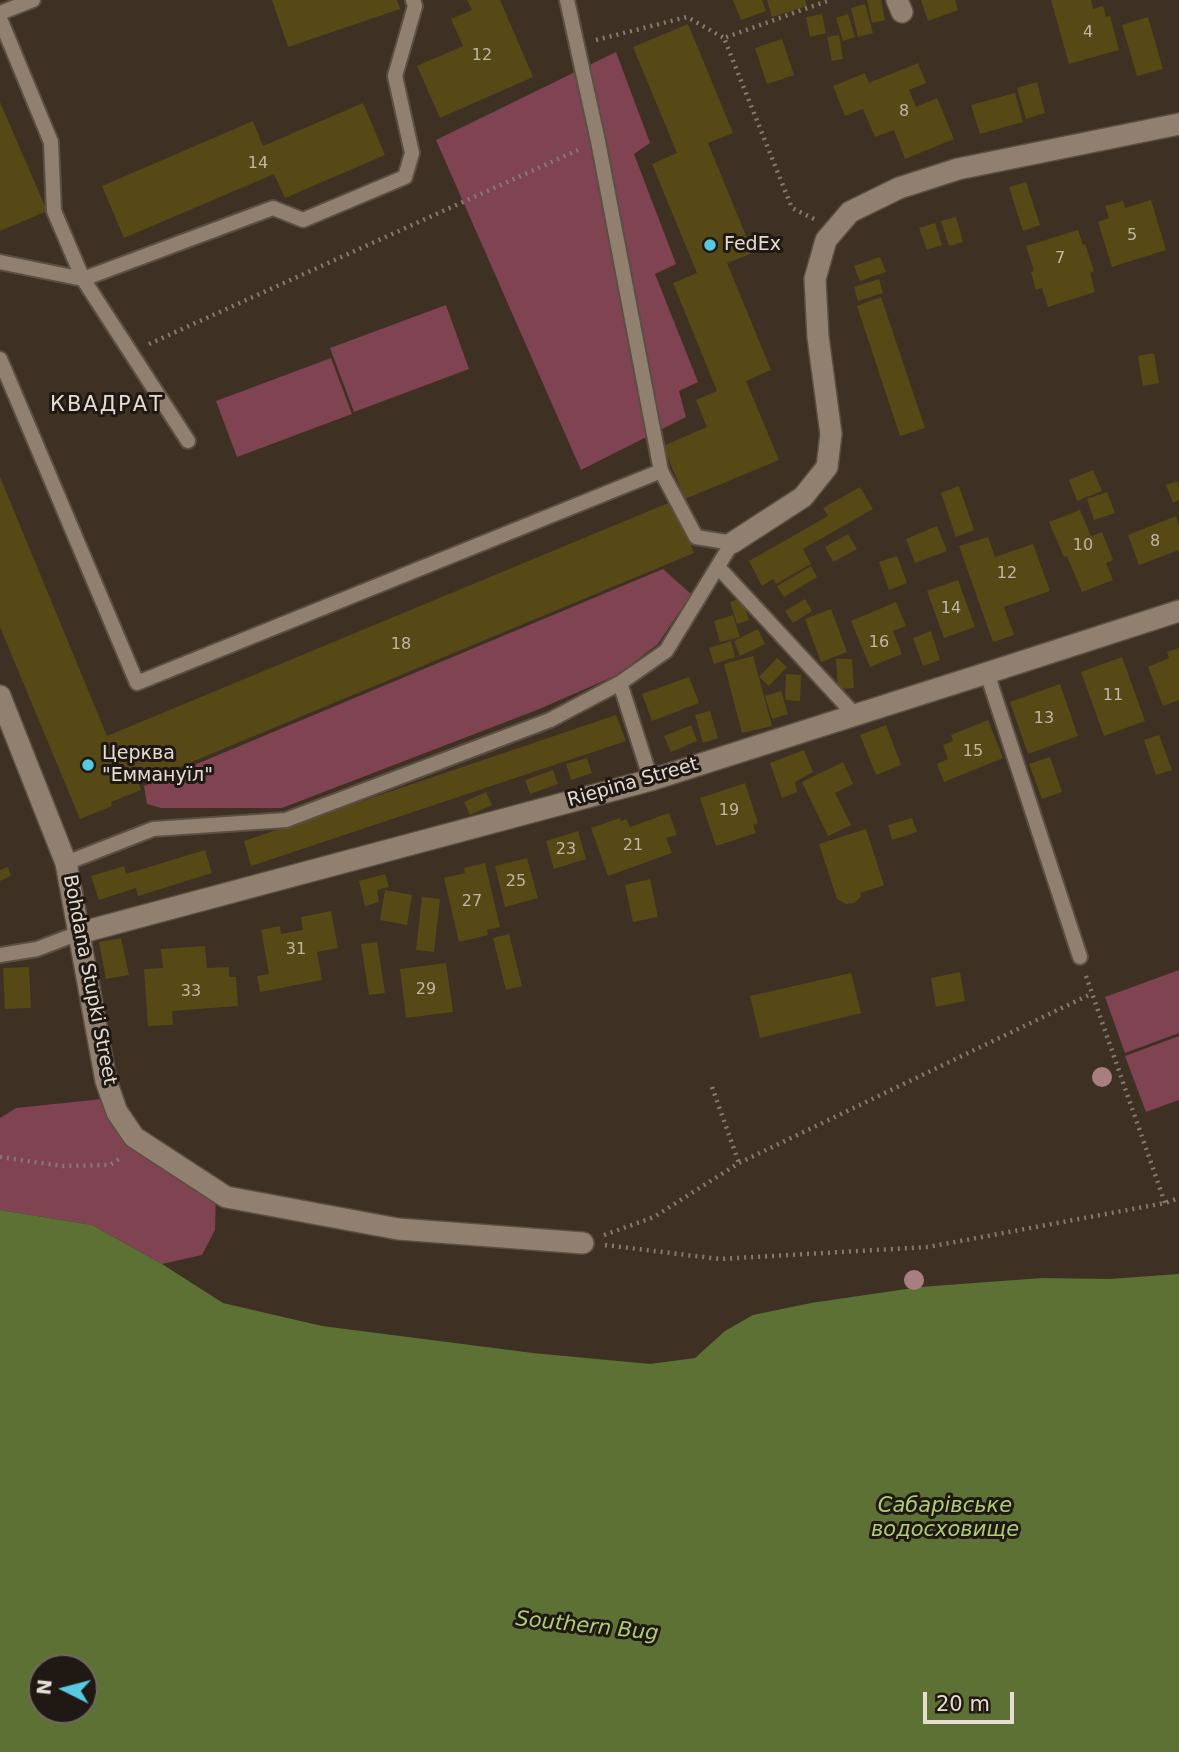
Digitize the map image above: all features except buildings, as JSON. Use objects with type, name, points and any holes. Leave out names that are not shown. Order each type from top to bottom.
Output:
[{"type":"street","points":[[732,543],[803,497],[827,467],[831,434],[818,337],[815,279],[826,240],[850,212],[899,188],[958,169],[1179,124]]},
{"type":"street","name":"Riepina Street","points":[[79,933],[651,779],[1179,611]]},
{"type":"street","name":"Bohdana Stupki Street","points":[[0,696],[66,863],[106,1081],[117,1112],[134,1137],[226,1197],[398,1229],[583,1243]]},
{"type":"lane","points":[[0,13],[33,0]]},
{"type":"lane","points":[[0,262],[83,279],[273,208],[303,220],[405,177],[412,153],[395,76],[415,6],[414,0]]},
{"type":"lane","points":[[66,863],[153,829],[286,820],[550,720],[620,683],[666,651],[732,543],[696,537],[661,471],[598,141],[567,0]]},
{"type":"lane","points":[[0,19],[51,142],[54,211],[83,279],[188,442]]},
{"type":"lane","points":[[0,359],[137,683],[661,471]]},
{"type":"lane","points":[[718,567],[855,715]]},
{"type":"lane","points":[[987,673],[1080,957]]},
{"type":"lane","points":[[620,683],[651,779]]},
{"type":"lane","points":[[0,955],[37,949],[79,933]]},
{"type":"path","points":[[724,37],[830,0]]},
{"type":"path","points":[[577,45],[687,18],[724,37],[792,208],[835,229]]},
{"type":"path","points":[[130,352],[598,141]]},
{"type":"path","points":[[1080,957],[1165,1203]]},
{"type":"path","points":[[583,1243],[654,1217],[739,1163],[1091,994]]},
{"type":"path","points":[[712,1087],[739,1163]]},
{"type":"path","points":[[0,1157],[62,1166],[110,1165],[144,1143]]},
{"type":"path","points":[[583,1243],[720,1259],[928,1247],[1165,1203],[1179,1198]]},
{"type":"shaded area","points":[[616,52],[650,143],[634,154],[676,264],[655,274],[698,382],[679,391],[686,417],[581,470],[436,140]]},
{"type":"shaded area","points":[[446,305],[469,369],[354,412],[330,348]]},
{"type":"shaded area","points":[[331,358],[352,414],[237,457],[216,401]]},
{"type":"shaded area","points":[[663,569],[691,594],[658,644],[617,675],[537,710],[282,808],[161,808],[147,804],[144,786]]},
{"type":"shaded area","points":[[1179,970],[1179,1033],[1125,1053],[1105,997]]},
{"type":"shaded area","points":[[1179,1036],[1179,1100],[1146,1112],[1125,1056]]},
{"type":"shaded area","points":[[112,1098],[117,1112],[216,1190],[215,1230],[202,1255],[162,1264],[92,1225],[0,1210],[0,1118],[16,1108]]},
{"type":"water","name":"Сабарівське водосховище","points":[[0,1210],[92,1225],[162,1264],[223,1303],[322,1326],[533,1353],[650,1364],[695,1358],[725,1331],[753,1315],[811,1303],[920,1287],[1042,1278],[1109,1279],[1179,1274],[1179,1752],[0,1752]]},
{"type":"place","name":"FedEx","points":[[710,245]]},
{"type":"place","name":"Церква \"Еммануїл\"","points":[[88,765]]},
{"type":"district","name":"КВАДРАТ","points":[[107,406]]},
{"type":"water label","name":"Southern Bug","points":[[587,1627]]}]
